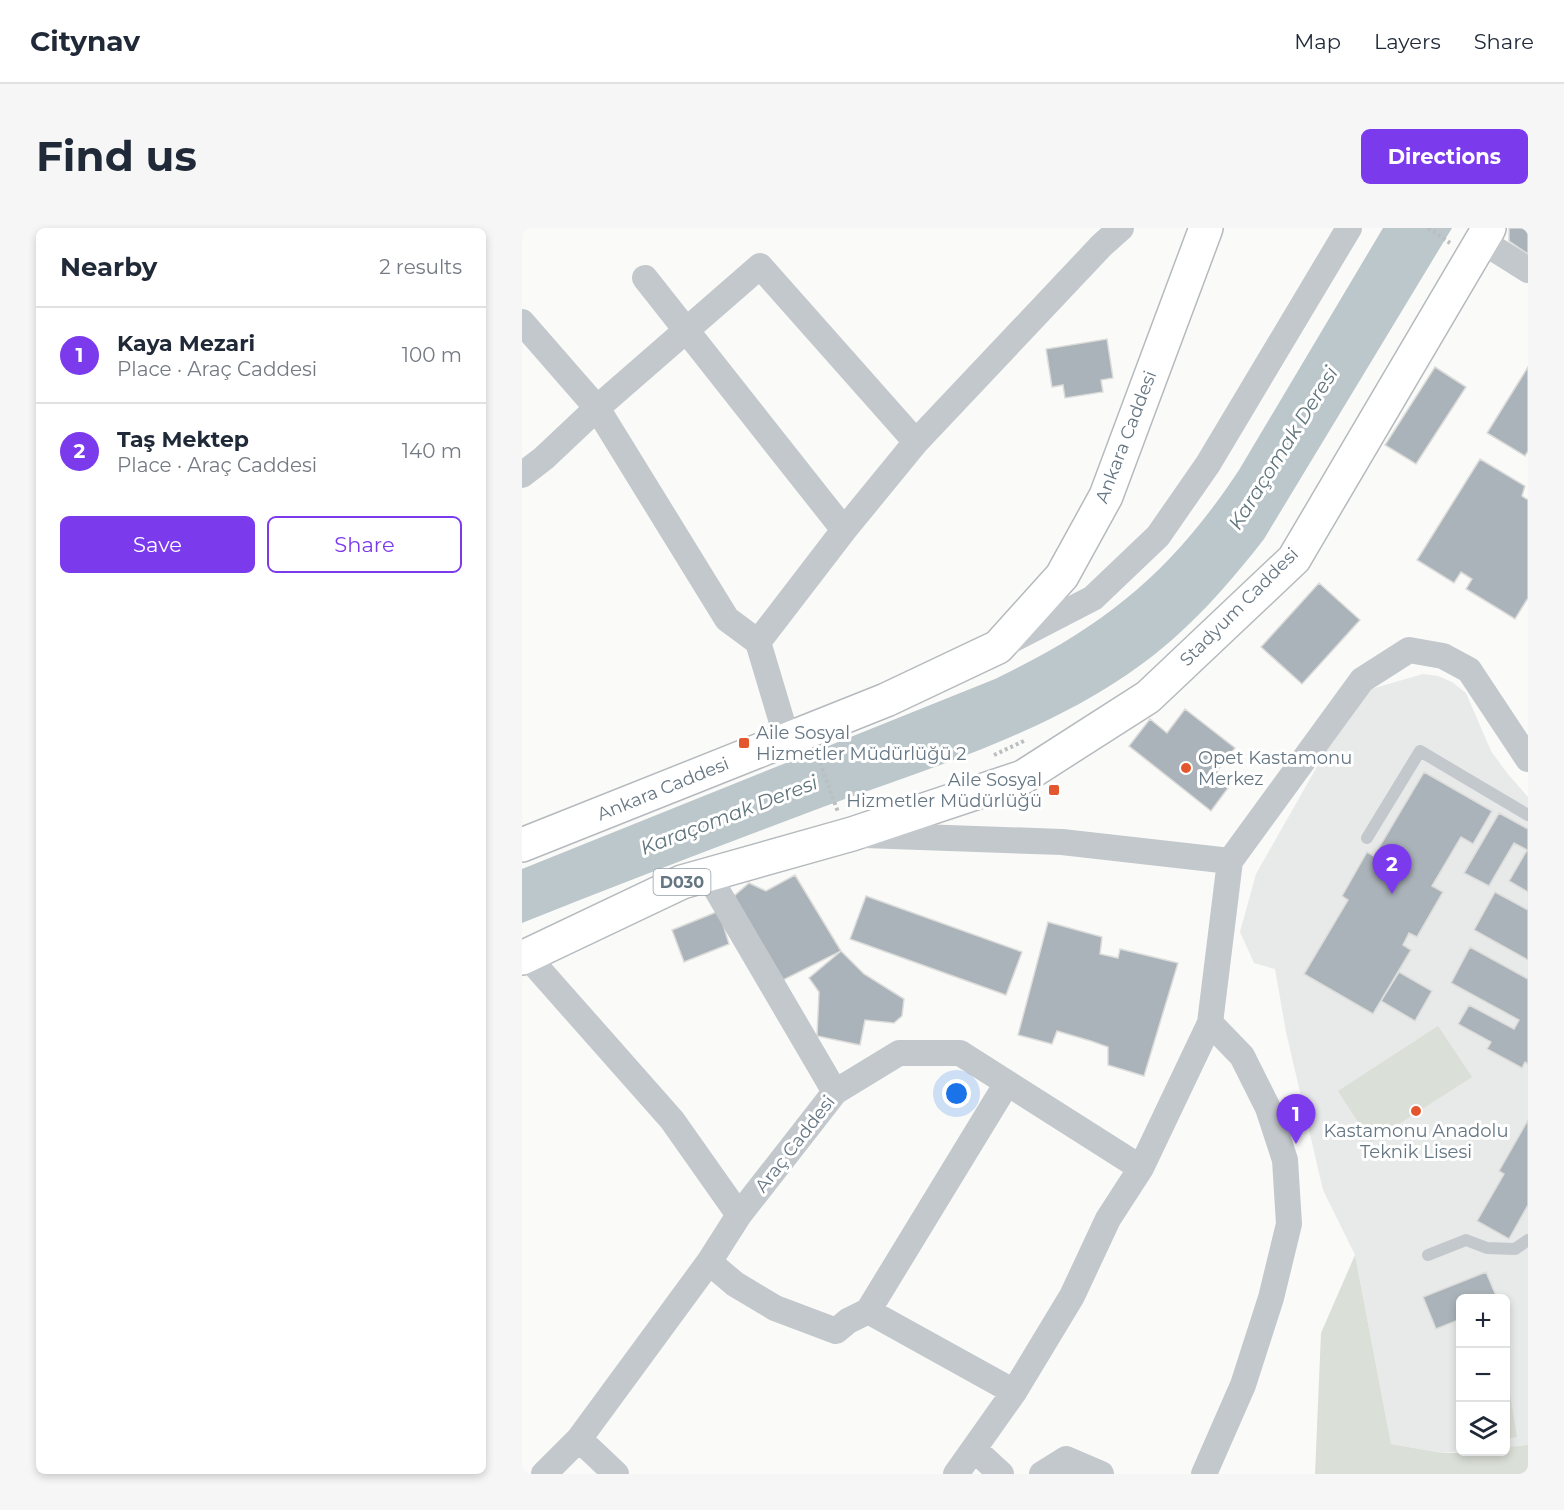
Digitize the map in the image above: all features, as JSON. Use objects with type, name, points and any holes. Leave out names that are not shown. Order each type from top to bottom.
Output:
[{"type":"main road","name":"Ankara Caddesi","points":[[522,845],[886,700],[998,647],[1062,576],[1106,496],[1206,228]]},
{"type":"main road","name":"Stadyum Caddesi","points":[[845,825],[1023,777],[1148,697],[1294,559],[1475,238]]},
{"type":"main road","name":"D030","points":[[524,957],[681,882],[708,875],[845,825]]},
{"type":"street","points":[[758,642],[844,530],[916,442],[1102,245],[1121,228]]},
{"type":"street","points":[[998,647],[1093,598],[1158,536],[1208,464],[1349,228]]},
{"type":"street","points":[[1475,238],[1528,270]]},
{"type":"street","points":[[522,475],[760,266],[916,442]]},
{"type":"street","points":[[645,278],[844,530]]},
{"type":"street","points":[[522,322],[597,408],[727,619],[758,642],[787,739]]},
{"type":"street","points":[[956,1474],[1014,1392],[1072,1296],[1108,1219],[1141,1168],[1210,1023],[1230,861],[1362,680],[1409,650],[1443,656],[1469,670],[1528,759]]},
{"type":"street","points":[[845,825],[1062,842],[1230,861]]},
{"type":"street","points":[[708,875],[835,1092]]},
{"type":"street","points":[[524,957],[672,1120],[739,1215]]},
{"type":"street","points":[[1204,1474],[1243,1385],[1271,1298],[1289,1224],[1285,1160],[1268,1108],[1242,1056],[1210,1023]]},
{"type":"street","name":"Araç Caddesi","points":[[544,1474],[579,1439],[709,1262],[739,1215],[835,1092],[899,1053],[960,1053],[1141,1168]]},
{"type":"street","points":[[709,1262],[735,1284],[775,1308],[836,1331],[848,1321],[868,1311],[1007,1083]]},
{"type":"street","points":[[868,1311],[1014,1392]]},
{"type":"street","points":[[579,1439],[616,1474]]},
{"type":"street","points":[[974,1449],[1001,1474]]},
{"type":"street","points":[[1042,1474],[1066,1459],[1101,1474]]},
{"type":"lane","points":[[1367,838],[1420,751],[1528,815]]},
{"type":"lane","points":[[1428,1255],[1466,1240],[1487,1248],[1515,1249],[1528,1240]]},
{"type":"path","points":[[1428,228],[1475,238]]},
{"type":"path","points":[[987,759],[1027,740]]},
{"type":"path","points":[[817,756],[845,825]]},
{"type":"shaded area","name":"Kastamonu Anadolu Teknik Lisesi","points":[[1423,674],[1438,676],[1452,682],[1466,693],[1491,751],[1528,797],[1528,1445],[1510,1447],[1510,1294],[1456,1294],[1456,1451],[1442,1453],[1391,1444],[1355,1255],[1323,1190],[1286,1032],[1275,969],[1254,963],[1240,932],[1256,874],[1352,705],[1371,689]]},
{"type":"shaded area","points":[[1438,1026],[1472,1077],[1371,1142],[1338,1091]]},
{"type":"shaded area","points":[[1355,1255],[1391,1444],[1442,1453],[1456,1453],[1456,1456],[1510,1456],[1510,1447],[1528,1445],[1528,1474],[1315,1474],[1321,1333]]},
{"type":"shaded area","points":[[1510,1394],[1517,1437],[1510,1438]]},
{"type":"water","name":"Karaçomak Deresi","points":[[1383,228],[1452,228],[1264,539],[1221,591],[1173,639],[1134,669],[1093,696],[1006,739],[522,923],[522,869],[995,679],[1070,638],[1103,617],[1133,593],[1188,539],[1239,470]]},
{"type":"building","points":[[1509,228],[1528,228],[1528,254],[1509,241]]},
{"type":"building","points":[[1107,339],[1113,378],[1101,380],[1103,392],[1065,398],[1063,385],[1052,387],[1046,349]]},
{"type":"building","points":[[1435,367],[1466,387],[1416,464],[1385,445]]},
{"type":"building","points":[[1528,367],[1528,451],[1525,456],[1487,433]]},
{"type":"building","points":[[1480,459],[1525,486],[1522,496],[1528,500],[1528,598],[1515,619],[1466,589],[1472,579],[1461,572],[1454,583],[1417,560]]},
{"type":"building","points":[[1319,583],[1360,620],[1302,684],[1261,647]]},
{"type":"building","points":[[1185,709],[1235,748],[1217,771],[1228,788],[1211,811],[1129,746],[1150,719],[1167,733]]},
{"type":"building","points":[[1424,772],[1492,811],[1473,844],[1461,837],[1432,886],[1443,892],[1417,937],[1409,933],[1403,945],[1411,950],[1373,1014],[1304,974],[1348,900],[1342,896],[1367,852],[1374,856]]},
{"type":"building","points":[[1499,813],[1528,829],[1528,892],[1509,881],[1527,850],[1514,843],[1489,886],[1464,873]]},
{"type":"building","points":[[795,875],[841,951],[783,980],[734,896],[749,883],[766,891]]},
{"type":"building","points":[[1495,892],[1528,910],[1528,960],[1474,930]]},
{"type":"building","points":[[866,896],[1022,952],[1006,995],[850,939]]},
{"type":"building","points":[[719,911],[729,944],[684,962],[672,930]]},
{"type":"building","points":[[1048,922],[1102,937],[1100,954],[1118,958],[1120,949],[1178,963],[1144,1076],[1108,1065],[1108,1047],[1091,1041],[1057,1031],[1052,1044],[1018,1035]]},
{"type":"building","points":[[1470,947],[1528,979],[1528,1064],[1525,1062],[1522,1068],[1487,1049],[1491,1042],[1458,1024],[1469,1005],[1514,1029],[1519,1020],[1451,983]]},
{"type":"building","points":[[841,951],[864,974],[904,999],[902,1016],[894,1023],[865,1020],[860,1045],[817,1036],[819,992],[809,978]]},
{"type":"building","points":[[1399,972],[1432,991],[1415,1021],[1381,1001]]},
{"type":"building","points":[[1528,1120],[1528,1205],[1509,1239],[1477,1221],[1504,1174],[1499,1171]]},
{"type":"building","points":[[1486,1272],[1495,1294],[1456,1294],[1456,1321],[1436,1329],[1423,1297]]},
{"type":"place","name":"Aile Sosyal Hizmetler Müdürlüğü 2","points":[[744,743]]},
{"type":"place","name":"Opet Kastamonu Merkez","points":[[1186,768]]},
{"type":"place","name":"Aile Sosyal Hizmetler Müdürlüğü","points":[[1054,790]]},
{"type":"place","name":"Taş Mektep","points":[[1392,894]]},
{"type":"place","name":"Kastamonu Anadolu Teknik Lisesi","points":[[1416,1111]]},
{"type":"place","name":"Kaya Mezari","points":[[1296,1144]]}]
